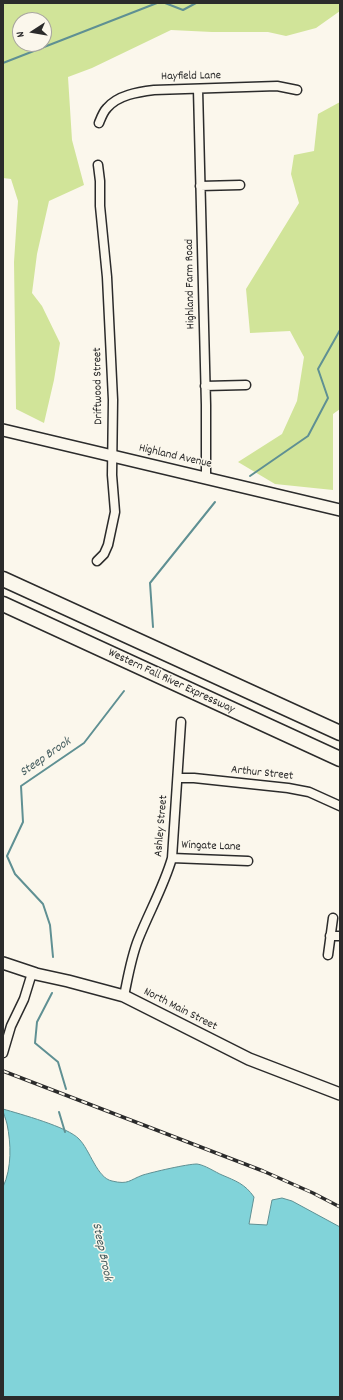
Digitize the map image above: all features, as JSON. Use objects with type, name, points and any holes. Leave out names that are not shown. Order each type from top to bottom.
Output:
[{"type":"highway","name":"Western Fall River Expressway","points":[[3,579],[340,733]]},
{"type":"highway","name":"Western Fall River Expressway","points":[[3,604],[340,759]]},
{"type":"main road","name":"Highland Avenue","points":[[3,430],[339,508]]},
{"type":"main road","name":"North Main Street","points":[[3,963],[32,973],[124,996],[249,1059],[340,1094]]},
{"type":"street","name":"Hayfield Lane","points":[[99,123],[107,108],[116,100],[128,95],[154,90],[277,86],[297,90]]},
{"type":"street","name":"Highland Farm Road","points":[[198,89],[206,478]]},
{"type":"street","name":"Driftwood Street","points":[[96,561],[104,554],[108,545],[115,517],[112,456],[113,400],[107,277],[100,206],[100,181],[98,165]]},
{"type":"street","points":[[200,186],[240,186]]},
{"type":"street","points":[[205,386],[246,385]]},
{"type":"street","name":"Ashley Street","points":[[124,996],[129,971],[138,942],[169,871],[172,858],[181,722]]},
{"type":"street","name":"Arthur Street","points":[[178,778],[194,778],[288,788],[309,792],[340,806]]},
{"type":"street","name":"Wingate Lane","points":[[172,858],[248,861]]},
{"type":"street","points":[[328,955],[333,918]]},
{"type":"street","points":[[330,936],[340,936]]},
{"type":"street","points":[[3,1054],[11,1026],[24,998],[32,973]]},
{"type":"green space","points":[[3,3],[340,3],[340,11],[316,28],[286,36],[268,32],[171,30],[92,68],[68,77],[72,140],[84,185],[49,201],[37,254],[32,293],[42,306],[60,343],[54,380],[44,423],[16,409],[14,262],[18,201],[11,179],[3,178]]},
{"type":"green space","points":[[340,102],[340,409],[333,414],[333,490],[275,484],[238,462],[282,434],[297,401],[304,357],[290,331],[250,333],[246,289],[299,203],[291,174],[294,155],[314,151],[318,114]]},
{"type":"water","points":[[3,1109],[43,1121],[73,1134],[83,1144],[102,1175],[112,1181],[126,1182],[154,1172],[197,1164],[207,1167],[236,1181],[251,1193],[254,1197],[249,1224],[267,1225],[272,1200],[282,1198],[292,1201],[340,1227],[340,1397],[3,1397],[3,1187],[8,1172],[10,1147],[7,1124]]},
{"type":"waterway","name":"Steep Brook","points":[[3,63],[157,3]]},
{"type":"waterway","name":"Steep Brook","points":[[165,3],[183,10],[196,3]]},
{"type":"waterway","name":"Steep Brook","points":[[250,476],[308,436],[328,398],[318,369],[340,330]]},
{"type":"waterway","name":"Steep Brook","points":[[153,627],[150,583],[215,502]]},
{"type":"waterway","name":"Steep Brook","points":[[53,957],[50,925],[43,904],[15,874],[7,856],[23,822],[21,786],[84,743],[124,691]]},
{"type":"waterway","name":"Steep Brook","points":[[52,993],[37,1022],[35,1043],[58,1062],[66,1089]]},
{"type":"waterway","name":"Steep Brook","points":[[59,1112],[65,1132]]},
{"type":"railway","points":[[3,1071],[263,1171],[313,1193],[340,1207]]}]
